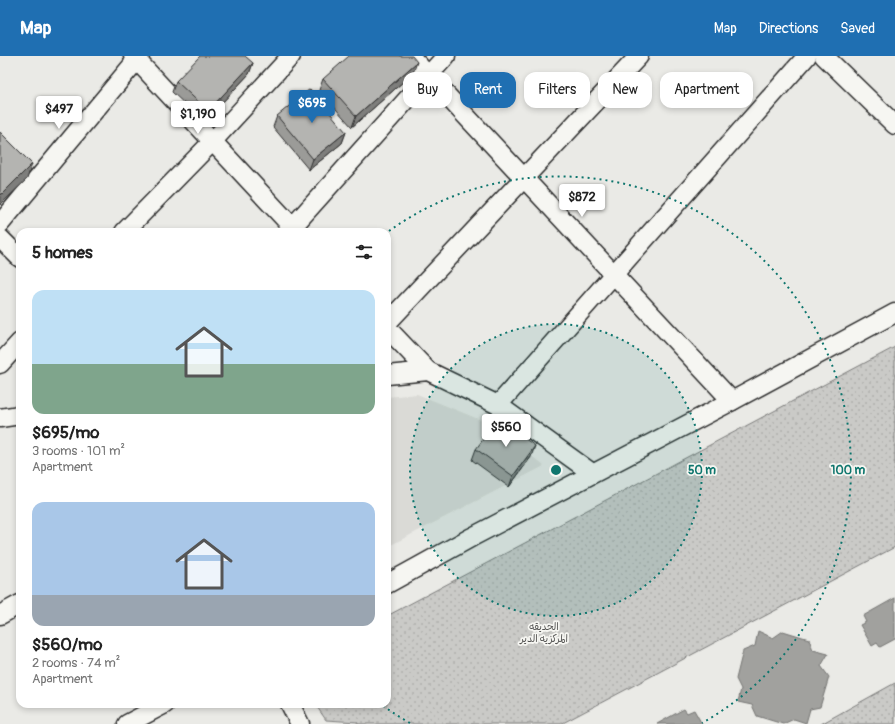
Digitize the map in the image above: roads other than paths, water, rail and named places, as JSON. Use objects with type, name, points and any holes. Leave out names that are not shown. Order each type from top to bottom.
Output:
[{"type":"street","points":[[128,228],[212,142],[291,56]]},
{"type":"street","points":[[410,56],[425,72]]},
{"type":"street","points":[[431,72],[446,56]]},
{"type":"street","points":[[391,319],[639,56]]},
{"type":"street","points":[[498,405],[807,56]]},
{"type":"street","points":[[824,56],[895,125]]},
{"type":"street","points":[[0,224],[137,57],[290,228]]},
{"type":"street","points":[[452,101],[732,401]]},
{"type":"street","points":[[294,228],[403,103]]},
{"type":"street","points":[[0,238],[16,254]]},
{"type":"street","points":[[391,582],[592,473],[732,401],[895,313]]},
{"type":"street","points":[[391,332],[428,371],[498,405],[592,473]]},
{"type":"street","points":[[0,364],[16,346]]},
{"type":"street","points":[[391,375],[428,371]]},
{"type":"street","points":[[0,418],[16,416]]},
{"type":"street","points":[[0,615],[16,606]]},
{"type":"street","points":[[135,722],[158,708]]},
{"type":"street","points":[[292,708],[300,724]]},
{"type":"park label","name":"الحديقه المركزيه الدير","points":[[544,632]]}]
